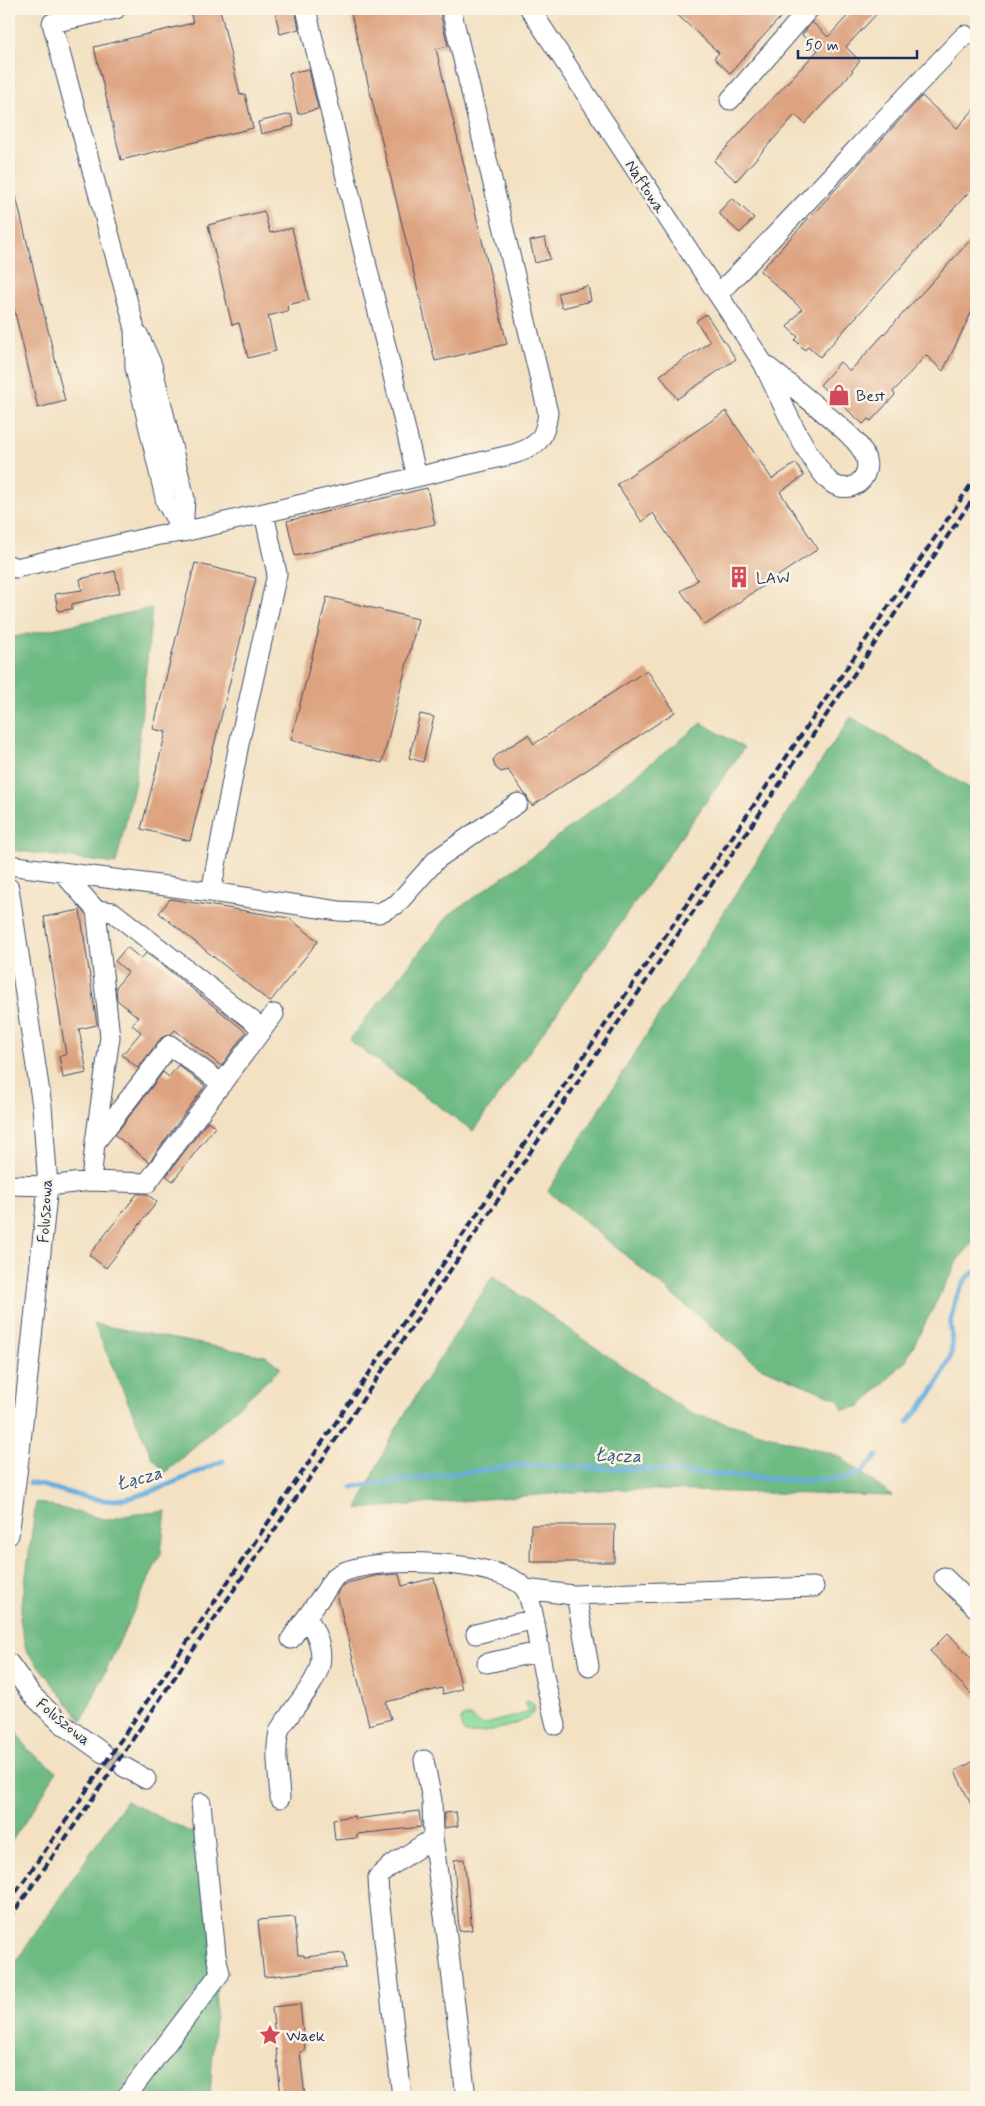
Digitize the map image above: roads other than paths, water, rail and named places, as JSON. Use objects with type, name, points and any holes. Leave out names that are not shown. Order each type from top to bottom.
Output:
[{"type":"street","points":[[116,9],[51,16],[134,325],[135,368],[166,502],[183,532]]},
{"type":"street","points":[[306,9],[417,477]]},
{"type":"street","points":[[9,565],[16,568],[159,535],[183,532],[417,477],[529,450],[542,439],[548,413],[451,9]]},
{"type":"street","name":"Naftowa","points":[[530,9],[763,363],[793,424],[818,467],[838,487],[856,486],[863,481],[867,468],[865,454],[856,442],[812,402],[763,363]]},
{"type":"street","points":[[730,100],[809,9]]},
{"type":"street","points":[[718,294],[799,212],[887,115],[966,35]]},
{"type":"street","points":[[212,892],[239,744],[277,574],[264,513]]},
{"type":"street","points":[[9,865],[339,911],[379,913],[397,904],[437,859],[518,803]]},
{"type":"street","points":[[62,872],[96,910],[110,1037],[95,1143],[92,1181]]},
{"type":"street","name":"Foluszowa","points":[[9,888],[42,1106],[48,1186],[15,1450],[9,1535]]},
{"type":"street","points":[[9,1185],[48,1186],[92,1181],[148,1184],[269,1022],[113,912],[96,910]]},
{"type":"street","points":[[95,1143],[170,1045],[222,1084]]},
{"type":"street","points":[[291,1639],[335,1577],[352,1569],[392,1562],[442,1564],[487,1570],[512,1579],[525,1589],[576,1594],[814,1587]]},
{"type":"street","points":[[944,1577],[976,1608]]},
{"type":"street","points":[[525,1589],[534,1619],[539,1652],[556,1725]]},
{"type":"street","points":[[576,1594],[589,1666]]},
{"type":"street","points":[[280,1798],[279,1731],[318,1674],[322,1656],[318,1635],[307,1617]]},
{"type":"street","points":[[476,1634],[534,1619]]},
{"type":"street","points":[[487,1663],[539,1652]]},
{"type":"street","name":"Foluszowa","points":[[9,1663],[32,1696],[61,1723],[103,1753]]},
{"type":"street","points":[[424,1760],[432,1800],[433,1838],[466,2097]]},
{"type":"street","points":[[124,1767],[146,1779]]},
{"type":"street","points":[[126,2097],[220,1973],[216,1955],[201,1803]]},
{"type":"street","points":[[402,2097],[378,1877],[389,1867],[433,1838]]},
{"type":"waterway","name":"Łącza","points":[[908,1422],[933,1391],[943,1374],[952,1351],[951,1320],[954,1306],[962,1286],[976,1271]]},
{"type":"waterway","name":"Łącza","points":[[352,1487],[522,1465],[657,1470],[804,1481],[845,1478],[863,1471],[877,1456]]},
{"type":"waterway","name":"Łącza","points":[[30,1483],[93,1499],[116,1500],[147,1493],[223,1461]]},
{"type":"tunnel","points":[[103,1753],[124,1767]]},
{"type":"railway","points":[[9,1902],[72,1812],[976,477]]},
{"type":"railway","points":[[9,1919],[76,1823],[976,494]]},
{"type":"place","name":"Best","points":[[839,395]]},
{"type":"place","name":"LAW","points":[[739,577]]},
{"type":"place","name":"Waek","points":[[270,2035]]}]
